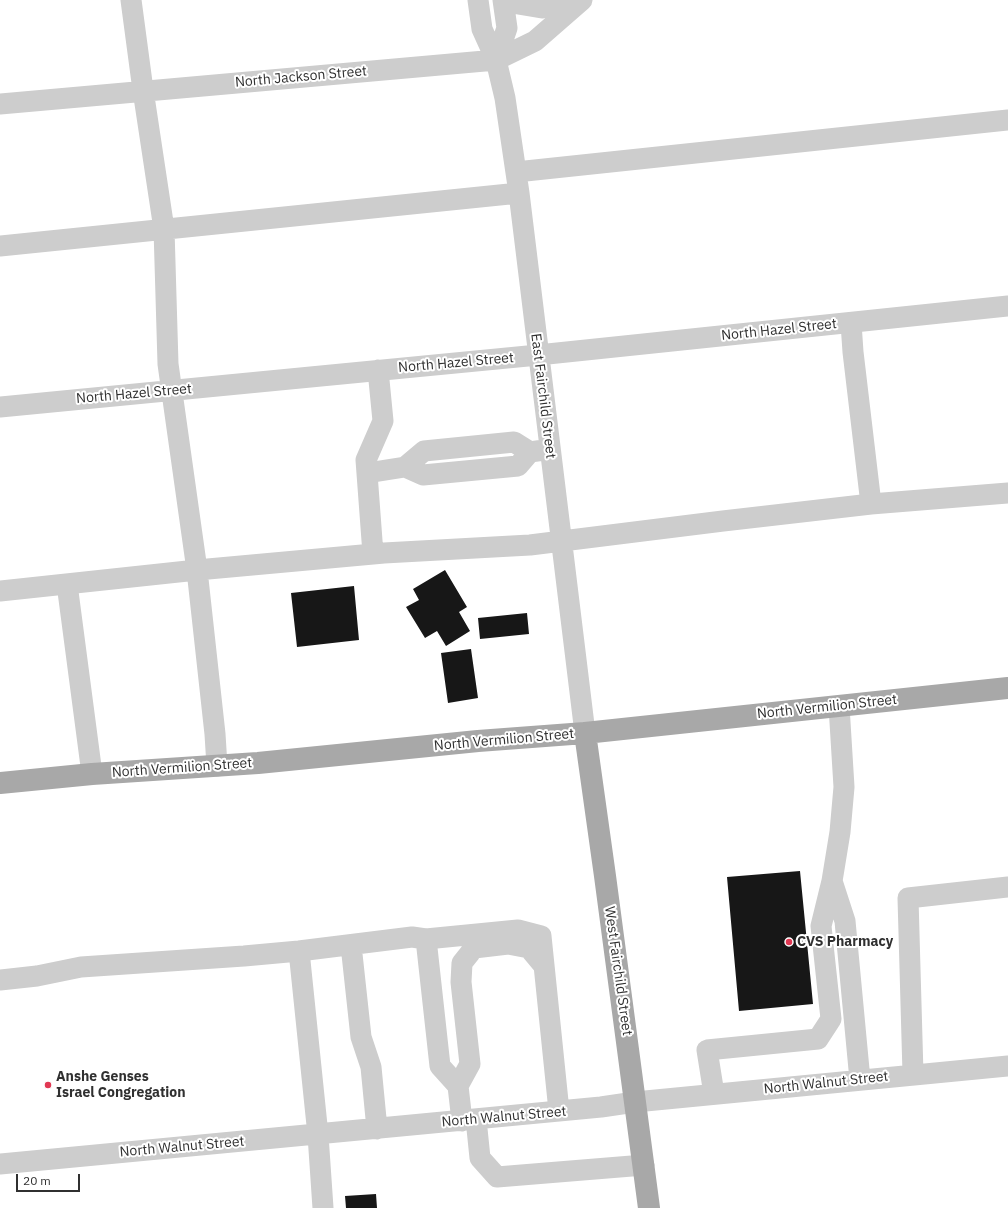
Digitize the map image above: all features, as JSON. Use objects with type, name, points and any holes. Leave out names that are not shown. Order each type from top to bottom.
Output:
[{"type":"main road","name":"North Vermilion Street","points":[[0,782],[92,774],[258,763],[478,741],[585,733],[1008,688]]},
{"type":"main road","name":"West Fairchild Street","points":[[585,733],[649,1208]]},
{"type":"street","points":[[132,0],[143,90],[164,229],[168,364],[196,570],[215,734],[217,766]]},
{"type":"street","name":"East Fairchild Street","points":[[478,0],[482,29],[496,60],[505,98],[516,172],[538,355],[540,450],[561,542],[585,733]]},
{"type":"street","points":[[496,60],[507,28],[503,0]]},
{"type":"street","points":[[512,0],[518,4],[542,8],[581,0]]},
{"type":"street","name":"North Jackson Street","points":[[0,104],[143,90],[496,60],[535,41],[581,0]]},
{"type":"street","points":[[516,172],[1008,120]]},
{"type":"street","points":[[0,246],[518,193]]},
{"type":"street","name":"North Hazel Street","points":[[0,407],[538,355],[1008,306]]},
{"type":"street","points":[[851,323],[871,504]]},
{"type":"street","points":[[373,554],[366,460],[383,421],[378,370]]},
{"type":"street","points":[[367,473],[405,467],[423,475],[518,466],[540,450]]},
{"type":"street","points":[[0,591],[196,570],[373,554],[561,542],[871,504],[1008,493]]},
{"type":"street","points":[[67,584],[92,774]]},
{"type":"street","points":[[714,1094],[707,1050],[818,1039],[831,1019],[821,926],[832,881],[840,832],[844,787],[839,706]]},
{"type":"street","points":[[832,881],[845,921],[860,1080]]},
{"type":"street","points":[[913,1074],[908,898],[1008,887]]},
{"type":"street","points":[[0,980],[37,976],[81,967],[298,951],[412,937],[426,940],[518,930],[541,936],[559,1111]]},
{"type":"street","points":[[426,940],[440,1066],[458,1086],[480,1158],[497,1178],[644,1166]]},
{"type":"street","points":[[458,1086],[470,1064],[461,982],[462,963],[474,948],[508,944],[529,948],[544,966]]},
{"type":"street","points":[[351,945],[361,1038],[371,1067],[377,1129]]},
{"type":"street","points":[[298,951],[318,1135],[323,1208]]},
{"type":"street","name":"North Walnut Street","points":[[0,1164],[601,1108],[635,1102],[1008,1066]]},
{"type":"building","points":[[445,570],[467,607],[459,612],[470,631],[446,646],[437,631],[425,638],[406,607],[419,600],[413,589]]},
{"type":"building","points":[[354,586],[359,640],[297,647],[291,593]]},
{"type":"building","points":[[527,613],[529,634],[480,639],[478,618]]},
{"type":"building","points":[[471,649],[478,698],[448,703],[441,653]]},
{"type":"building","points":[[800,871],[813,1004],[739,1011],[727,877]]},
{"type":"building","points":[[376,1194],[377,1208],[346,1208],[345,1196]]},
{"type":"place","name":"CVS Pharmacy","points":[[789,942]]},
{"type":"place","name":"Anshe Genses Israel Congregation","points":[[48,1085]]}]
